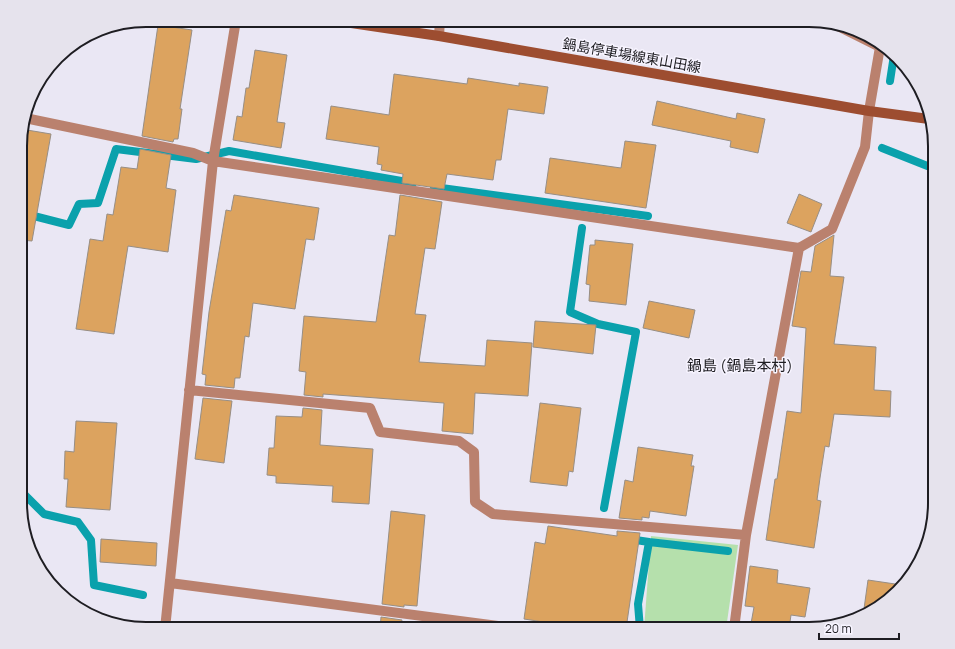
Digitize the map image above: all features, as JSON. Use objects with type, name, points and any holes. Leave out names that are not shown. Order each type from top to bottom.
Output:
[{"type":"main road","name":"鍋島停車場線東山田線","points":[[378,27],[439,36],[869,111],[925,118]]},
{"type":"street","points":[[166,622],[212,161],[235,27]]},
{"type":"street","points":[[439,36],[440,27]]},
{"type":"street","points":[[30,119],[193,153],[212,161],[799,248],[832,229],[865,147],[869,111],[879,51]]},
{"type":"street","points":[[735,622],[746,535],[799,248]]},
{"type":"street","points":[[189,390],[370,408],[380,432],[459,441],[474,452],[475,502],[493,514],[746,535]]},
{"type":"street","points":[[170,583],[468,622]]},
{"type":"green space","points":[[651,536],[738,545],[727,622],[645,622]]},
{"type":"building","points":[[158,27],[172,27],[192,30],[180,109],[182,109],[178,139],[174,139],[173,142],[142,136]]},
{"type":"building","points":[[255,50],[287,55],[277,122],[285,123],[281,148],[233,140],[237,116],[242,117],[246,88],[249,88]]},
{"type":"building","points":[[394,74],[467,84],[468,78],[519,86],[519,83],[548,87],[544,114],[508,109],[501,160],[496,160],[493,180],[447,174],[444,189],[402,183],[403,174],[381,170],[382,165],[377,164],[379,147],[326,139],[331,106],[389,115]]},
{"type":"building","points":[[657,101],[736,119],[737,113],[765,119],[758,153],[730,147],[731,141],[652,125]]},
{"type":"building","points":[[28,130],[51,134],[32,241],[27,241]]},
{"type":"building","points":[[625,141],[656,145],[646,208],[545,193],[550,158],[621,168]]},
{"type":"building","points":[[140,149],[171,155],[166,188],[176,190],[168,252],[128,246],[114,334],[76,329],[90,239],[103,241],[107,214],[113,215],[121,167],[137,169]]},
{"type":"building","points":[[799,194],[822,204],[811,232],[787,223]]},
{"type":"building","points":[[234,195],[319,208],[314,240],[306,239],[295,309],[253,303],[249,337],[245,336],[240,378],[235,378],[234,388],[205,385],[206,375],[202,374],[209,312],[226,210],[231,211]]},
{"type":"building","points":[[400,195],[442,202],[435,249],[425,248],[415,314],[426,315],[419,362],[485,366],[487,340],[532,343],[528,396],[475,393],[473,434],[442,431],[444,403],[323,394],[323,397],[304,395],[306,372],[299,371],[304,316],[376,322],[389,235],[395,236]]},
{"type":"building","points":[[834,235],[830,276],[844,277],[834,344],[876,347],[874,390],[891,391],[890,417],[834,414],[829,447],[825,446],[820,478],[817,500],[821,501],[814,548],[766,540],[787,411],[801,413],[806,328],[792,326],[801,271],[811,272],[815,246]]},
{"type":"building","points":[[595,240],[633,244],[626,305],[589,301],[590,285],[586,284],[590,245],[595,245]]},
{"type":"building","points":[[649,301],[695,310],[689,338],[643,328]]},
{"type":"building","points":[[535,321],[596,325],[593,354],[533,347]]},
{"type":"building","points":[[203,398],[232,401],[224,463],[195,459]]},
{"type":"building","points":[[540,403],[581,408],[573,472],[569,471],[567,486],[530,482]]},
{"type":"building","points":[[303,408],[322,410],[320,445],[373,449],[369,504],[332,502],[333,486],[276,483],[276,476],[267,475],[269,448],[274,448],[276,416],[302,417]]},
{"type":"building","points":[[76,421],[117,423],[110,510],[66,507],[68,479],[64,479],[65,451],[74,452]]},
{"type":"building","points":[[638,447],[693,455],[691,466],[694,466],[686,516],[650,511],[649,518],[642,517],[642,520],[619,518],[625,480],[633,482]]},
{"type":"building","points":[[391,511],[425,515],[417,606],[404,605],[404,607],[382,604]]},
{"type":"building","points":[[548,526],[617,536],[617,531],[640,533],[627,622],[544,622],[524,619],[535,542],[545,544]]},
{"type":"building","points":[[101,539],[157,543],[156,566],[100,562]]},
{"type":"building","points":[[750,566],[778,570],[777,583],[810,588],[805,617],[791,615],[790,622],[751,622],[754,607],[745,606]]},
{"type":"building","points":[[868,580],[895,584],[875,602],[864,609]]},
{"type":"building","points":[[381,617],[402,620],[402,622],[381,622]]},
{"type":"waterway","points":[[890,81],[893,63]]},
{"type":"waterway","points":[[882,148],[928,166]]},
{"type":"waterway","points":[[27,214],[69,225],[79,204],[98,203],[116,149],[196,159],[229,151],[413,183]]},
{"type":"waterway","points":[[434,187],[648,216]]},
{"type":"waterway","points":[[582,228],[570,312],[598,324],[636,332],[604,508]]},
{"type":"waterway","points":[[27,497],[44,514],[78,522],[91,540],[94,585],[143,595]]},
{"type":"waterway","points":[[629,539],[649,542],[638,604],[639,622]]},
{"type":"waterway","points":[[649,542],[728,551]]},
{"type":"district","name":"鍋島 (鍋島本村)","points":[[740,365]]}]
